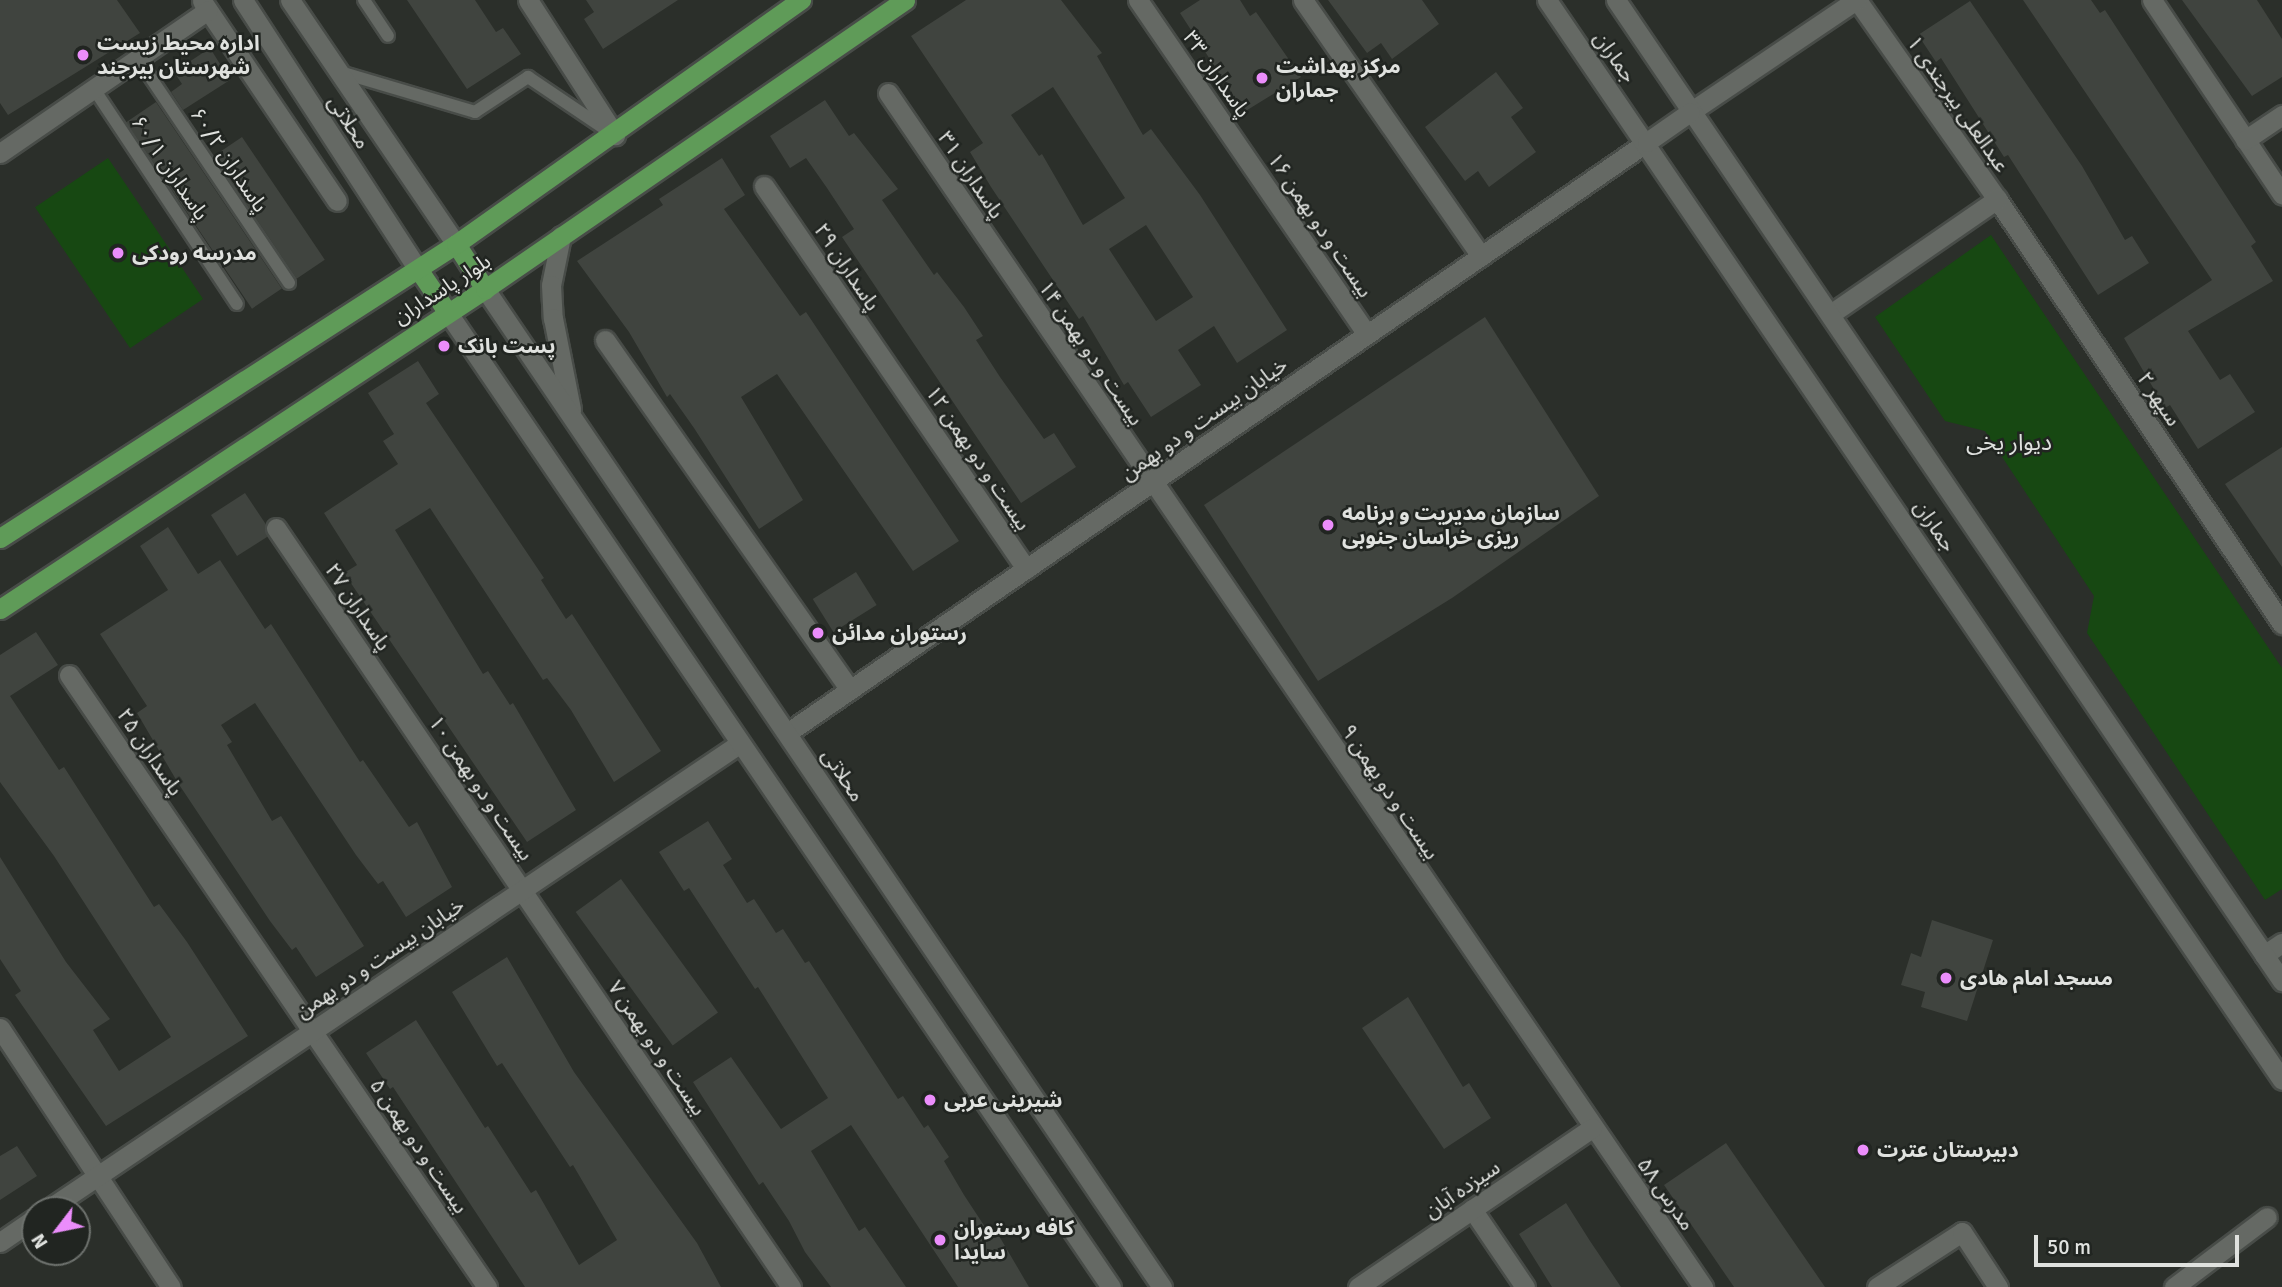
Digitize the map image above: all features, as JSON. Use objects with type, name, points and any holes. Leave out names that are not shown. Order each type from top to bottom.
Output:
[{"type":"main road","name":"بلوار پاسداران","points":[[0,538],[456,244],[615,135],[802,0]]},
{"type":"main road","name":"بلوار پاسداران","points":[[0,609],[485,289],[905,0]]},
{"type":"main road","points":[[456,244],[485,289]]},
{"type":"main road","points":[[418,269],[448,313]]},
{"type":"street","name":"محلاتی","points":[[243,0],[418,269]]},
{"type":"street","name":"محلاتی","points":[[290,0],[456,244]]},
{"type":"street","points":[[528,0],[615,135]]},
{"type":"street","name":"پاسداران ۳۳","points":[[1138,0],[1235,140]]},
{"type":"street","points":[[1303,0],[1481,256]]},
{"type":"street","name":"جماران","points":[[1547,0],[1647,142],[2282,1080]]},
{"type":"street","name":"جماران","points":[[1616,0],[1690,112],[1832,313],[2282,981]]},
{"type":"street","name":"خیابان بیست و دو بهمن","points":[[787,733],[1857,0]]},
{"type":"street","name":"عبدالعلی بیرجندی ۱","points":[[1857,0],[1997,199]]},
{"type":"street","points":[[2152,0],[2282,194]]},
{"type":"street","points":[[0,153],[138,59],[205,5],[337,201]]},
{"type":"street","name":"پاسداران ۳۱","points":[[888,93],[1016,283]]},
{"type":"street","points":[[2245,140],[2282,115]]},
{"type":"street","name":"بیست و دو بهمن ۱۶","points":[[1235,140],[1367,334]]},
{"type":"street","name":"پاسداران ۲۹","points":[[764,186],[892,373]]},
{"type":"street","points":[[1832,313],[1997,199]]},
{"type":"street","name":"سپهر ۲","points":[[1997,199],[2282,624]]},
{"type":"street","points":[[561,236],[551,285],[553,318],[573,417]]},
{"type":"street","name":"بیست و دو بهمن ۱۴","points":[[1016,283],[1152,483]]},
{"type":"street","name":"محلاتی","points":[[485,289],[1162,1287]]},
{"type":"street","points":[[448,313],[1111,1287]]},
{"type":"street","points":[[605,340],[850,690]]},
{"type":"street","name":"بیست و دو بهمن ۱۲","points":[[892,373],[1026,569]]},
{"type":"street","name":"بیست و دو بهمن ۹","points":[[1152,483],[1591,1128]]},
{"type":"street","name":"پاسداران ۲۷","points":[[276,528],[401,711]]},
{"type":"street","name":"پاسداران ۲۵","points":[[69,674],[314,1031]]},
{"type":"street","name":"بیست و دو بهمن ۱۰","points":[[401,711],[523,890]]},
{"type":"street","name":"خیابان بیست و دو بهمن","points":[[68,1196],[739,744]]},
{"type":"street","name":"بیست و دو بهمن ۷","points":[[523,890],[791,1287]]},
{"type":"street","points":[[2264,956],[2282,943]]},
{"type":"street","points":[[0,1028],[171,1287]]},
{"type":"street","name":"بیست و دو بهمن ۵","points":[[314,1031],[487,1287]]},
{"type":"street","name":"سیزده آبان","points":[[1358,1287],[1591,1128]]},
{"type":"street","name":"مدرس ۵۸","points":[[1591,1128],[1703,1287]]},
{"type":"street","points":[[1472,1209],[1525,1287]]},
{"type":"street","points":[[2174,1287],[2267,1217]]},
{"type":"street","points":[[0,1242],[21,1228]]},
{"type":"street","points":[[1877,1287],[1962,1232],[1998,1287]]},
{"type":"lane","points":[[364,0],[388,36]]},
{"type":"lane","name":"پاسداران ۶۰/۲","points":[[138,59],[289,283]]},
{"type":"lane","points":[[338,71],[475,111],[528,77],[615,135]]},
{"type":"lane","name":"پاسداران ۶۰/۱","points":[[94,89],[237,303]]},
{"type":"green space","name":"مدرسه رودکی","points":[[108,158],[203,299],[130,348],[35,207]]},
{"type":"green space","points":[[1991,235],[2282,668],[2282,889],[2265,900],[2087,633],[2094,596],[1985,431],[1945,421],[1875,317]]},
{"type":"building","points":[[0,0],[117,0],[140,33],[8,115],[0,103]]},
{"type":"building","points":[[407,0],[475,0],[496,32],[503,28],[521,54],[467,89]]},
{"type":"building","points":[[586,0],[678,0],[603,49],[584,19],[594,12]]},
{"type":"building","points":[[966,0],[1061,0],[1102,53],[1097,56],[1143,135],[1151,129],[1200,195],[1287,330],[1237,363],[1214,326],[1178,350],[1201,385],[1151,417],[1128,382],[1124,385],[1083,316],[1079,319],[991,187],[970,152],[983,143],[911,36]],"holes":[[[1053,87],[1125,198],[1083,225],[1042,154],[1039,156],[1011,115]],[[1146,225],[1193,297],[1156,321],[1109,249]]]},
{"type":"building","points":[[1200,0],[1240,0],[1250,16],[1256,12],[1301,77],[1244,112],[1180,13]]},
{"type":"building","points":[[1328,0],[1422,0],[1439,24],[1392,59],[1381,43],[1367,53]]},
{"type":"building","points":[[2023,0],[2091,0],[2100,13],[2105,10],[2256,242],[2251,246],[2273,281],[2188,331],[2220,380],[2230,374],[2255,412],[2198,449],[2170,405],[2165,408],[2124,338],[2212,280]]},
{"type":"building","points":[[2182,0],[2257,0],[2282,39],[2282,77],[2252,96]]},
{"type":"building","points":[[1970,1],[2082,166],[2125,240],[2132,236],[2149,263],[2098,295],[2008,155],[2004,157],[1941,58],[1936,62],[1918,35]]},
{"type":"building","points":[[210,48],[230,80],[183,110],[171,92],[182,84],[174,72]]},
{"type":"building","points":[[1496,72],[1523,108],[1511,117],[1536,152],[1489,187],[1478,171],[1465,181],[1425,127]]},
{"type":"building","points":[[825,100],[849,136],[854,133],[898,189],[882,200],[934,275],[937,272],[964,307],[983,336],[976,340],[1000,377],[1044,439],[1054,433],[1076,467],[1021,503],[842,237],[854,229],[827,188],[806,158],[790,168],[770,136]]},
{"type":"building","points":[[156,102],[282,289],[252,309],[126,122]]},
{"type":"building","points":[[242,137],[325,260],[297,279],[214,156]]},
{"type":"building","points":[[722,158],[745,195],[724,209],[800,316],[806,312],[959,541],[913,571],[777,374],[741,397],[803,500],[759,529],[694,428],[670,394],[667,397],[629,332],[577,261],[663,205],[659,199]]},
{"type":"building","name":"سازمان مدیریت و برنامه ریزی خراسان جنوبی","points":[[1485,317],[1599,496],[1452,598],[1318,681],[1204,505]]},
{"type":"building","points":[[418,361],[439,394],[426,403],[544,578],[541,580],[566,619],[572,614],[661,751],[614,782],[571,710],[547,678],[543,680],[430,508],[395,530],[483,674],[488,671],[510,705],[513,703],[576,810],[527,842],[344,573],[357,565],[324,513],[398,464],[383,441],[394,434],[368,393]]},
{"type":"building","points":[[2282,447],[2282,567],[2225,484]]},
{"type":"building","points":[[245,493],[265,523],[267,537],[237,556],[211,515]]},
{"type":"building","points":[[168,527],[198,574],[220,560],[265,629],[271,624],[360,762],[363,760],[409,827],[417,822],[452,887],[406,917],[383,881],[378,884],[356,855],[255,703],[221,725],[232,742],[227,745],[272,821],[281,816],[364,946],[316,977],[296,947],[292,950],[270,921],[178,783],[137,713],[147,706],[100,634],[168,590],[140,546]]},
{"type":"building","points":[[856,572],[877,605],[833,632],[813,599]]},
{"type":"building","points":[[36,632],[58,665],[10,696],[59,770],[64,767],[154,907],[159,904],[187,942],[248,1036],[106,1126],[15,995],[21,991],[0,959],[0,857],[66,962],[110,1019],[93,1030],[119,1071],[171,1037],[54,856],[0,782],[0,655]]},
{"type":"building","points":[[708,821],[732,859],[723,865],[747,903],[754,899],[776,933],[783,929],[805,963],[809,961],[898,1099],[903,1096],[924,1128],[928,1125],[949,1157],[944,1161],[964,1195],[989,1233],[995,1229],[1029,1287],[958,1287],[851,1125],[811,1151],[859,1231],[865,1227],[906,1287],[831,1287],[805,1252],[789,1221],[763,1182],[759,1185],[693,1082],[731,1057],[781,1129],[828,1098],[758,987],[755,989],[689,888],[684,891],[659,852]]},
{"type":"building","points":[[621,879],[718,1012],[673,1045],[576,912]]},
{"type":"building","name":"مسجد امام هادی","points":[[1932,920],[1993,940],[1967,1021],[1921,1007],[1925,992],[1901,985],[1911,953],[1921,957]]},
{"type":"building","points":[[507,957],[574,1072],[697,1243],[721,1287],[525,1287],[393,1087],[390,1089],[366,1053],[416,1020],[485,1128],[488,1126],[531,1193],[536,1190],[579,1265],[617,1240],[573,1165],[570,1167],[502,1063],[497,1066],[452,992]]},
{"type":"building","points":[[1408,997],[1463,1087],[1469,1083],[1491,1118],[1444,1149],[1362,1028]]},
{"type":"building","points":[[1726,1143],[1825,1287],[1734,1287],[1664,1185]]},
{"type":"building","points":[[17,1146],[37,1176],[0,1200],[0,1156]]},
{"type":"building","points":[[1566,1203],[1621,1287],[1552,1287],[1519,1234]]},
{"type":"place","name":"اداره محیط زیست شهرستان بیرجند","points":[[83,55]]},
{"type":"place","name":"مرکز بهداشت جماران","points":[[1262,78]]},
{"type":"place","name":"مدرسه رودکی","points":[[118,253]]},
{"type":"place","name":"پست بانک","points":[[444,346]]},
{"type":"place","name":"سازمان مدیریت و برنامه ریزی خراسان جنوبی","points":[[1328,525]]},
{"type":"place","name":"رستوران مدائن","points":[[818,633]]},
{"type":"place","name":"مسجد امام هادی","points":[[1946,978]]},
{"type":"place","name":"شیرینی عربی","points":[[930,1100]]},
{"type":"place","name":"دبیرستان عترت","points":[[1863,1150]]},
{"type":"place","name":"کافه رستوران سایدا","points":[[940,1240]]},
{"type":"district","name":"دیوار یخی","points":[[2009,443]]}]
